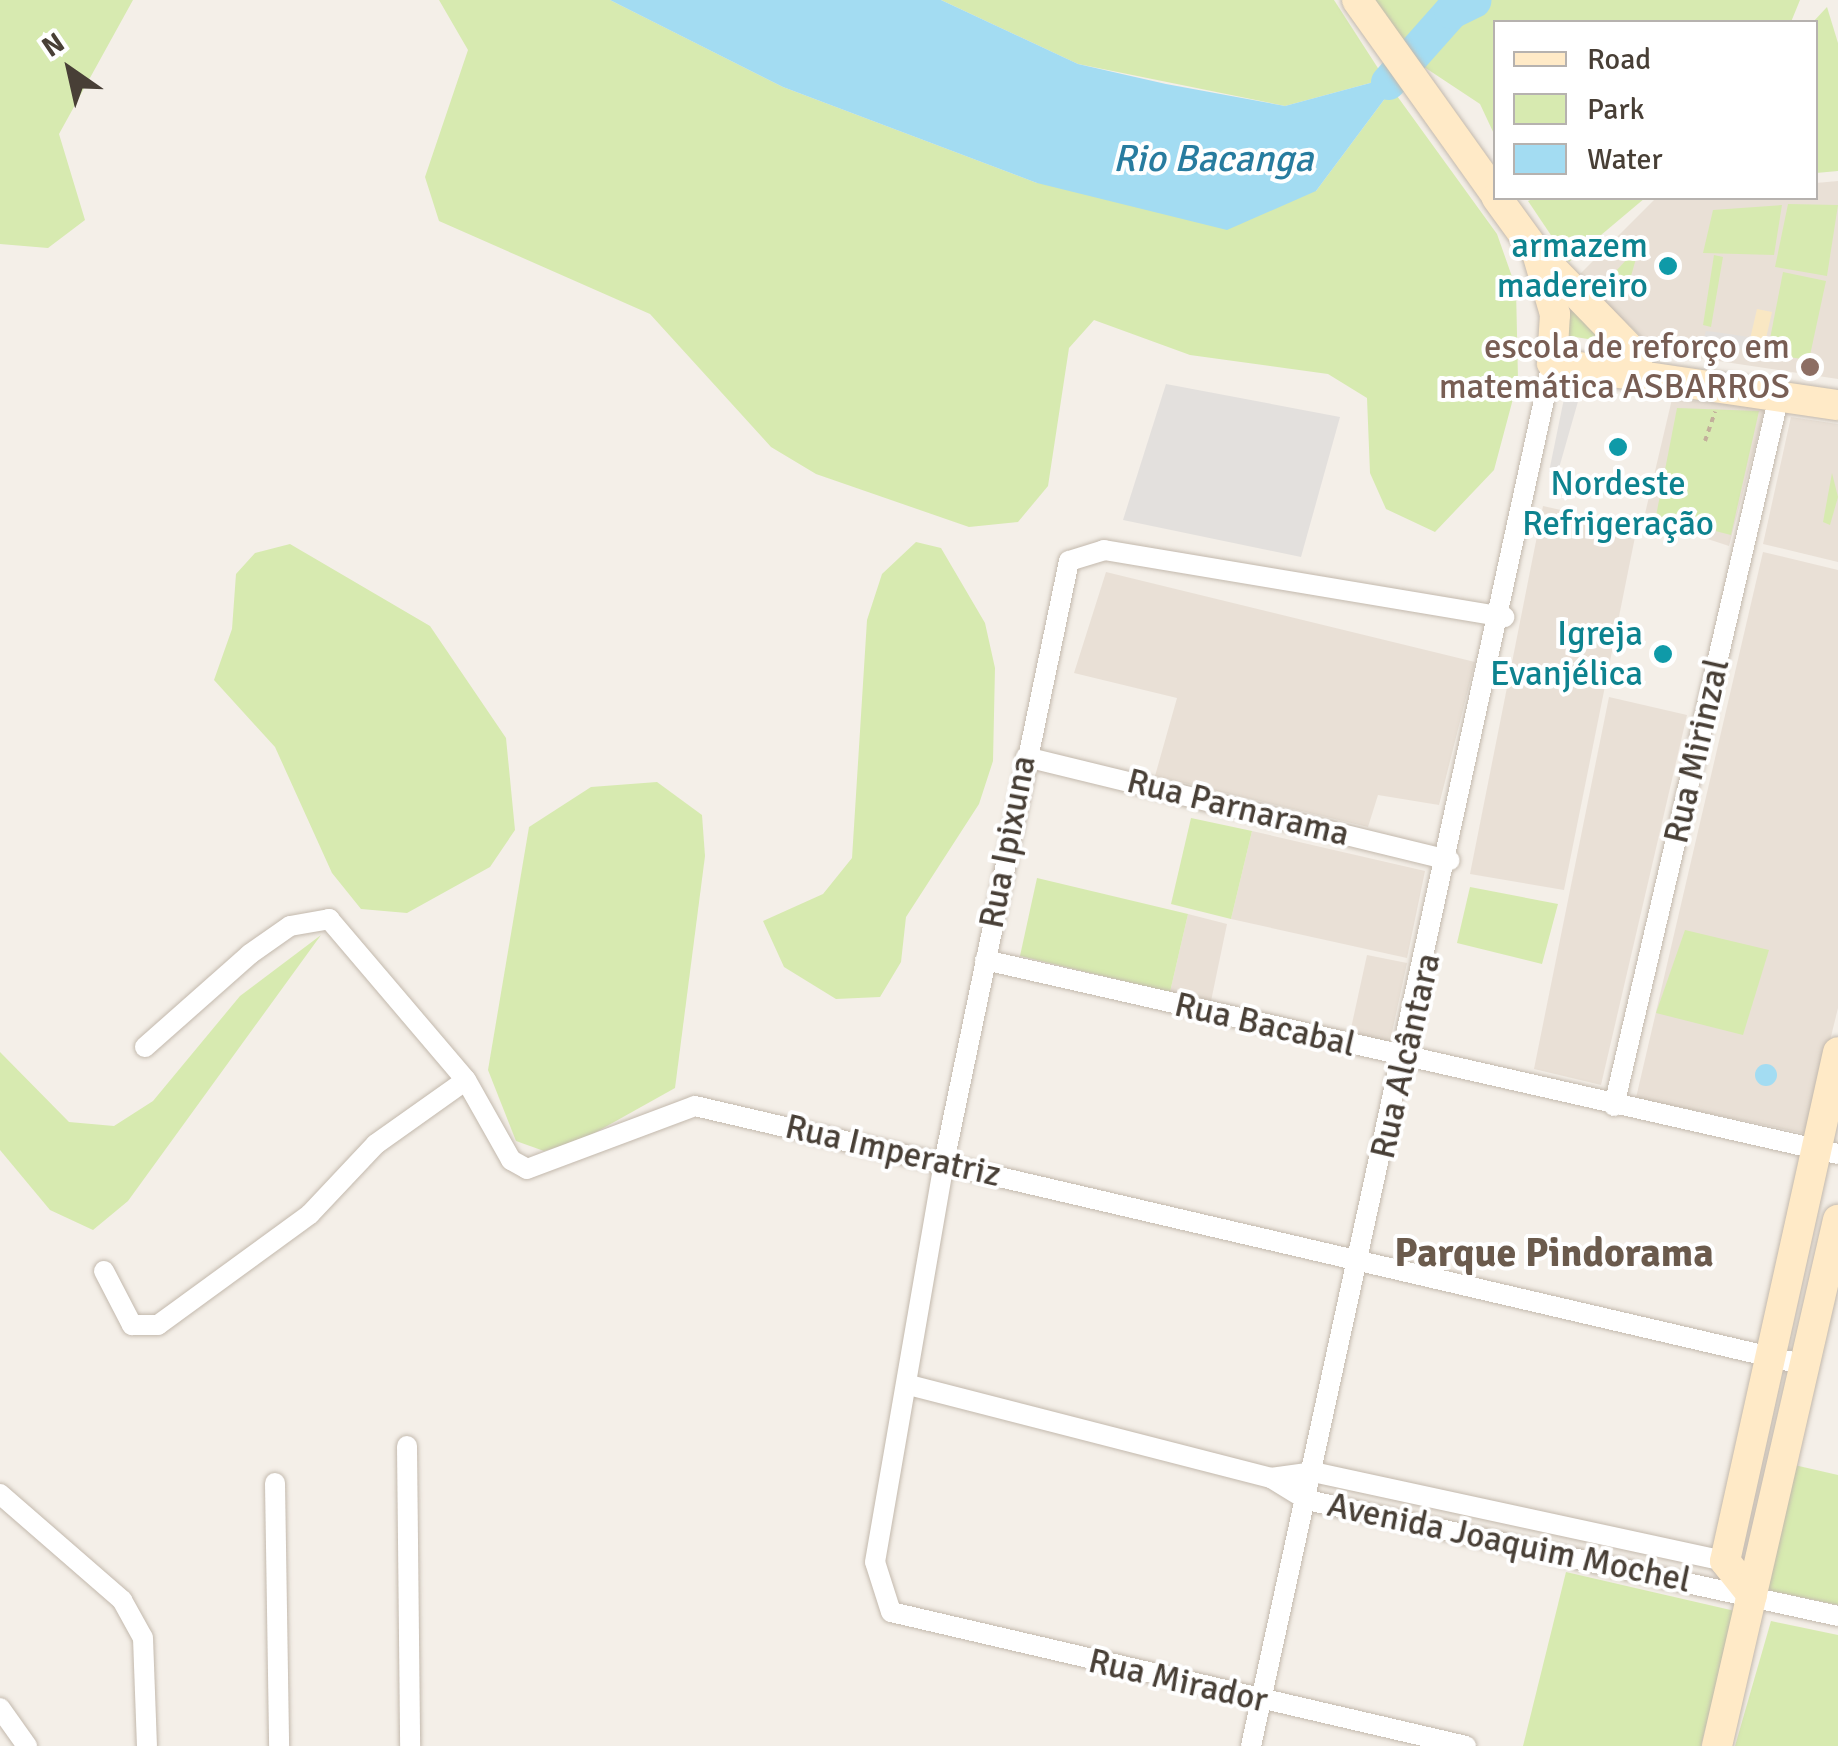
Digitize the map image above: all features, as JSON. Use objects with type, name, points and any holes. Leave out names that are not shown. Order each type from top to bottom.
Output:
[{"type":"main road","points":[[1358,0],[1493,192]]},
{"type":"main road","points":[[1499,200],[1537,253],[1638,357]]},
{"type":"main road","points":[[1537,253],[1554,354]]},
{"type":"main road","points":[[1554,354],[1638,357],[1838,388]]},
{"type":"main road","points":[[1554,354],[1838,404]]},
{"type":"main road","name":"Avenida Joaquim Mochel","points":[[1752,1595],[1726,1561],[1773,1356],[1827,1151],[1838,1052]]},
{"type":"main road","points":[[1716,1746],[1838,1220]]},
{"type":"street","name":"Rua Alcântara","points":[[1251,1746],[1504,617],[1554,354]]},
{"type":"street","name":"Rua Mirinzal","points":[[1614,1106],[1778,396]]},
{"type":"street","name":"Rua Ipixuna","points":[[891,1612],[875,1562],[910,1385],[944,1162],[1062,573],[1090,549],[1504,617]]},
{"type":"street","name":"Rua Parnarama","points":[[1026,757],[1450,860]]},
{"type":"street","name":"Rua Imperatriz","points":[[145,1047],[276,936],[329,919],[466,1080],[511,1160],[527,1170],[696,1106],[1805,1365]]},
{"type":"street","name":"Rua Bacabal","points":[[985,960],[1614,1106],[1827,1151]]},
{"type":"street","points":[[104,1271],[132,1325],[158,1326],[310,1214],[376,1144],[466,1080]]},
{"type":"street","name":"Avenida Joaquim Mochel","points":[[910,1385],[1271,1478],[1307,1500],[1752,1595]]},
{"type":"street","points":[[407,1446],[410,1746]]},
{"type":"street","name":"Avenida Joaquim Mochel","points":[[1271,1478],[1314,1472],[1726,1561]]},
{"type":"street","points":[[275,1484],[280,1746]]},
{"type":"street","points":[[0,1494],[122,1600],[143,1638],[147,1746]]},
{"type":"street","points":[[1752,1595],[1838,1616]]},
{"type":"street","name":"Rua Mirador","points":[[891,1612],[1466,1746]]},
{"type":"street","points":[[0,1708],[27,1746]]},
{"type":"path","points":[[1716,400],[1712,422],[1706,440],[1716,400]]},
{"type":"shaded area","points":[[1838,181],[1838,379],[1658,352],[1577,277],[1654,200],[1818,200],[1818,183]]},
{"type":"shaded area","points":[[1706,331],[1749,337],[1744,350],[1702,344]]},
{"type":"shaded area","points":[[1166,384],[1340,417],[1301,557],[1123,520]]},
{"type":"shaded area","points":[[1567,384],[1581,391],[1557,475],[1549,472]]},
{"type":"shaded area","points":[[1672,399],[1765,408],[1729,546],[1644,518]]},
{"type":"shaded area","points":[[1791,417],[1838,424],[1838,562],[1763,544]]},
{"type":"shaded area","points":[[1543,506],[1637,527],[1564,890],[1470,874]]},
{"type":"shaded area","points":[[1763,552],[1838,570],[1838,1008],[1807,1134],[1636,1098]]},
{"type":"shaded area","points":[[1106,572],[1475,662],[1439,805],[1378,795],[1368,827],[1155,776],[1177,698],[1074,673]]},
{"type":"shaded area","points":[[1609,697],[1687,715],[1601,1085],[1534,1069]]},
{"type":"shaded area","points":[[1252,831],[1425,871],[1407,958],[1231,919]]},
{"type":"shaded area","points":[[1188,914],[1227,924],[1211,1001],[1170,992]]},
{"type":"shaded area","points":[[1367,955],[1407,963],[1390,1042],[1350,1033]]},
{"type":"green space","points":[[0,0],[133,0],[59,134],[85,220],[48,248],[0,244]]},
{"type":"green space","points":[[439,0],[610,0],[783,87],[1037,183],[1316,191],[1392,89],[1497,234],[1516,288],[1518,380],[1494,470],[1435,532],[1386,509],[1370,473],[1367,398],[1328,374],[1190,355],[1094,320],[1069,348],[1048,486],[1018,522],[969,527],[816,474],[771,447],[650,314],[439,221],[425,177],[468,50]]},
{"type":"green space","points":[[941,0],[1334,0],[1385,79],[1285,106],[1078,64]]},
{"type":"green space","points":[[1375,0],[1800,0],[1792,20],[1493,20],[1493,132],[1480,104],[1409,57]]},
{"type":"green space","points":[[1827,7],[1838,43],[1838,171],[1818,173],[1818,20],[1815,20]]},
{"type":"green space","points":[[1530,200],[1643,200],[1569,262]]},
{"type":"green space","points":[[1788,204],[1838,205],[1827,276],[1775,267]]},
{"type":"green space","points":[[1782,205],[1774,255],[1703,253],[1713,210]]},
{"type":"green space","points":[[1640,245],[1624,300],[1613,289],[1616,271]]},
{"type":"green space","points":[[1714,255],[1723,257],[1711,327],[1703,325]]},
{"type":"green space","points":[[1783,272],[1826,281],[1809,360],[1767,354]]},
{"type":"green space","points":[[1556,286],[1625,345],[1563,335]]},
{"type":"green space","points":[[1677,408],[1759,411],[1731,535],[1656,516]]},
{"type":"green space","points":[[1832,473],[1838,497],[1830,525],[1823,522]]},
{"type":"green space","points":[[916,542],[941,548],[985,623],[995,668],[993,761],[979,804],[906,917],[901,962],[880,997],[836,999],[784,967],[763,921],[823,894],[852,858],[867,620],[882,574]]},
{"type":"green space","points":[[290,544],[430,626],[506,738],[515,830],[490,867],[407,913],[361,909],[332,873],[275,747],[214,680],[232,629],[236,574],[255,553]]},
{"type":"green space","points":[[657,782],[702,815],[705,856],[675,1088],[582,1140],[544,1151],[516,1141],[488,1070],[529,827],[591,787]]},
{"type":"green space","points":[[1191,818],[1252,831],[1231,919],[1171,904]]},
{"type":"green space","points":[[1037,878],[1188,914],[1170,992],[1020,956]]},
{"type":"green space","points":[[1470,887],[1558,904],[1542,964],[1457,943]]},
{"type":"green space","points":[[1685,930],[1769,950],[1743,1035],[1656,1013]]},
{"type":"green space","points":[[321,935],[128,1201],[93,1230],[50,1210],[0,1150],[0,1052],[69,1122],[114,1126],[153,1101],[240,996]]},
{"type":"green space","points":[[1790,1464],[1838,1475],[1838,1605],[1763,1589]]},
{"type":"green space","points":[[1566,1572],[1735,1611],[1701,1746],[1523,1746]]},
{"type":"green space","points":[[1771,1621],[1838,1635],[1838,1746],[1735,1746]]},
{"type":"sand","points":[[1757,309],[1772,312],[1763,351],[1748,348]]},
{"type":"water","name":"Rio Bacanga","points":[[610,0],[941,0],[1078,64],[1166,84],[1285,106],[1385,79],[1392,89],[1316,191],[1227,230],[1037,183],[783,87]]},
{"type":"water","points":[[1766,1064],[1774,1067],[1774,1083],[1766,1086],[1758,1083],[1755,1075],[1758,1067]]},
{"type":"waterway","points":[[1388,82],[1451,11],[1474,0]]},
{"type":"place","name":"armazem madereiro","points":[[1668,266]]},
{"type":"place","name":"escola de reforço em matemática ASBARROS","points":[[1810,367]]},
{"type":"place","name":"Nordeste Refrigeração","points":[[1618,447]]},
{"type":"place","name":"Igreja Evanjélica","points":[[1663,654]]},
{"type":"district","name":"Parque Pindorama","points":[[1554,1253]]}]
